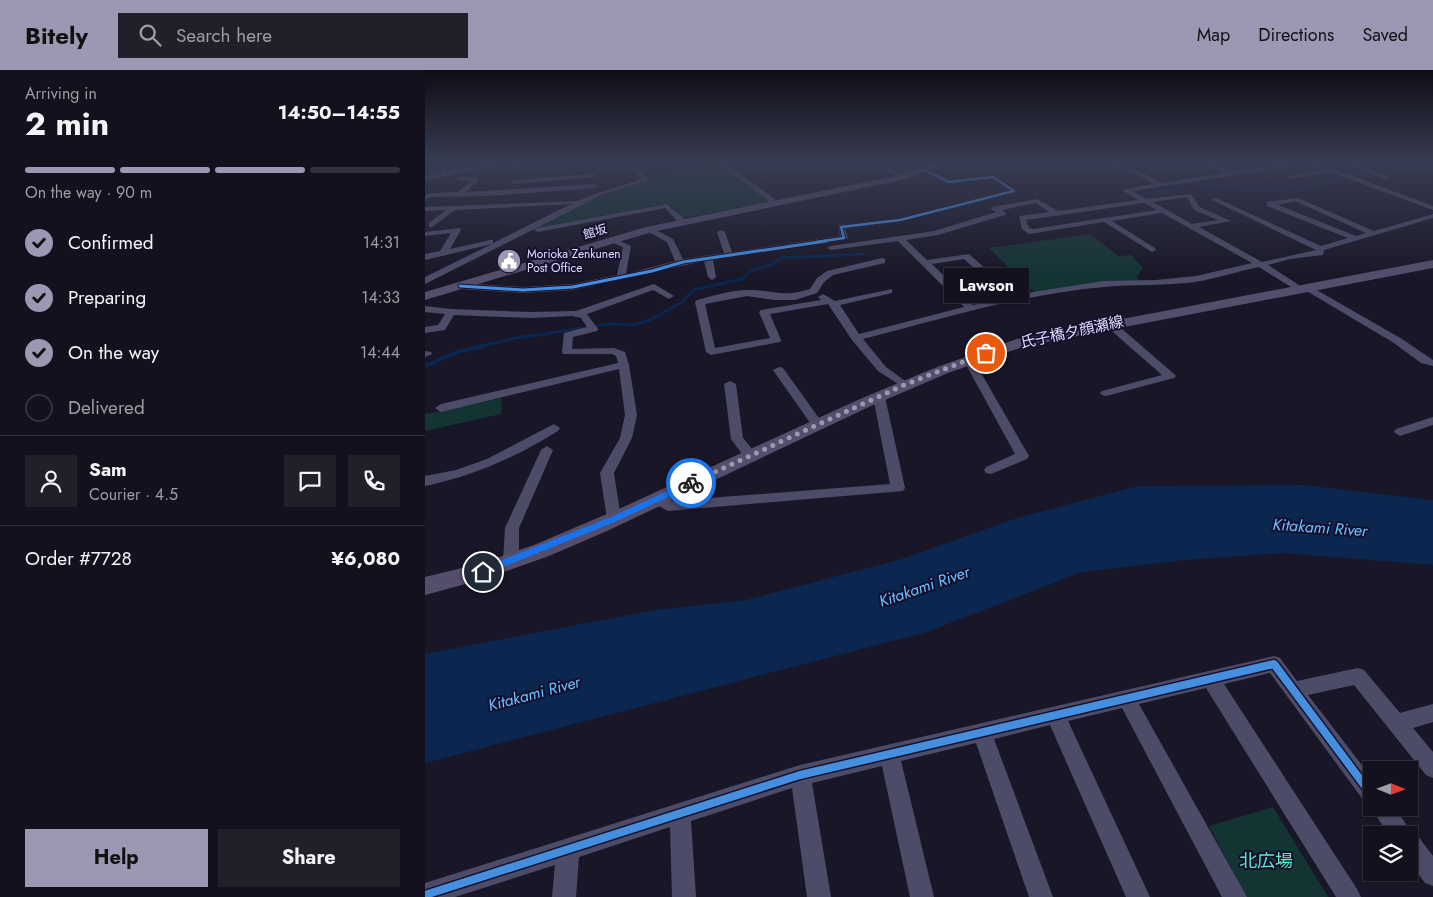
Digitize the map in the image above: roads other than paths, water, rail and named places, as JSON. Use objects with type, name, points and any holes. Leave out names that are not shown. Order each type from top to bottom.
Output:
[{"type":"main road","name":"館坂","points":[[425,296],[650,229],[787,200]]},
{"type":"main road","name":"氏子橋夕顔瀬線","points":[[425,586],[483,572],[614,519],[817,424],[968,359],[1022,342],[1110,324],[1433,264]]},
{"type":"street","points":[[425,281],[586,200]]},
{"type":"street","points":[[772,200],[775,202]]},
{"type":"street","points":[[460,286],[523,290],[573,287],[680,262],[844,238],[841,227],[900,220],[981,200]]},
{"type":"street","points":[[1143,200],[1304,288],[1433,363]]},
{"type":"street","points":[[1156,200],[1022,218],[1026,229],[1032,232],[1163,210]]},
{"type":"street","points":[[1192,200],[1197,208],[1227,221],[1192,226]]},
{"type":"street","points":[[1214,200],[1320,249],[1433,216]]},
{"type":"street","points":[[1293,200],[1271,204],[1354,238]]},
{"type":"street","points":[[1297,200],[1373,233]]},
{"type":"street","points":[[1410,200],[1433,208]]},
{"type":"street","points":[[819,243],[824,248],[834,248],[944,231],[1002,213],[995,209],[1031,201],[1037,201],[1056,213]]},
{"type":"street","points":[[425,209],[581,202]]},
{"type":"street","points":[[523,232],[667,206],[683,222]]},
{"type":"street","points":[[432,225],[453,208]]},
{"type":"street","points":[[425,217],[435,209]]},
{"type":"street","points":[[1105,220],[1152,250]]},
{"type":"street","points":[[650,229],[670,241],[680,262]]},
{"type":"street","points":[[425,234],[457,230],[443,253]]},
{"type":"street","points":[[721,232],[729,254]]},
{"type":"street","points":[[425,257],[513,236]]},
{"type":"street","points":[[901,239],[971,308]]},
{"type":"street","points":[[613,240],[627,246],[621,277]]},
{"type":"street","points":[[856,338],[971,308],[1033,295],[1103,284],[1156,283],[1196,278],[1289,257],[1320,253],[1320,249]]},
{"type":"street","points":[[925,263],[966,256],[994,281],[951,289]]},
{"type":"street","points":[[708,258],[712,277]]},
{"type":"street","points":[[881,261],[830,273],[820,280],[814,291],[795,297],[774,297],[747,293],[701,302],[711,352],[776,340],[764,312],[889,291]]},
{"type":"street","points":[[577,314],[654,287],[669,296]]},
{"type":"street","points":[[814,291],[832,302],[856,338],[882,369],[904,385]]},
{"type":"street","points":[[425,310],[531,315],[577,314],[585,316],[593,329],[567,335],[567,352],[614,351],[621,354],[631,416],[625,438],[607,473],[614,519]]},
{"type":"street","points":[[425,330],[441,328],[451,312]]},
{"type":"street","points":[[1106,393],[1170,376],[1110,324]]},
{"type":"street","points":[[968,359],[1022,456],[991,470]]},
{"type":"street","points":[[441,408],[624,365]]},
{"type":"street","points":[[779,370],[817,424]]},
{"type":"street","points":[[730,384],[737,440],[750,455]]},
{"type":"street","points":[[656,499],[668,506],[898,488],[879,396]]},
{"type":"street","points":[[1400,432],[1433,421]]},
{"type":"street","points":[[425,481],[445,478],[484,466],[521,449],[554,428]]},
{"type":"street","points":[[511,561],[512,528],[547,450]]},
{"type":"street","points":[[425,895],[449,892],[568,849],[800,775],[1274,664],[1363,783]]},
{"type":"street","points":[[1293,690],[1358,676],[1433,768]]},
{"type":"street","points":[[1210,679],[1349,897]]},
{"type":"street","points":[[1126,698],[1235,897]]},
{"type":"street","points":[[1397,723],[1433,713]]},
{"type":"street","points":[[1055,715],[1138,897]]},
{"type":"street","points":[[982,732],[1041,897]]},
{"type":"street","points":[[889,754],[922,897]]},
{"type":"street","points":[[800,775],[819,897]]},
{"type":"street","points":[[680,813],[684,897]]},
{"type":"street","points":[[1388,816],[1396,826]]},
{"type":"street","points":[[564,897],[568,849]]},
{"type":"street","points":[[1418,855],[1433,876]]},
{"type":"water","name":"Kitakami River","points":[[1303,485],[1433,500],[1433,565],[1283,553],[1185,560],[1082,572],[927,632],[425,763],[425,654],[655,610],[746,600],[902,559],[1017,518],[1138,486]]},
{"type":"waterway","points":[[478,347],[516,338],[611,324],[633,325],[650,320],[682,302],[693,290],[742,279],[752,270],[772,265],[781,258],[863,254]]},
{"type":"waterway","points":[[425,366],[457,352],[483,346]]},
{"type":"place","name":"Morioka Zenkunen Post Office","points":[[509,261]]},
{"type":"place","name":"Lawson","points":[[986,353]]},
{"type":"park label","name":"北広場","points":[[1266,861]]}]
